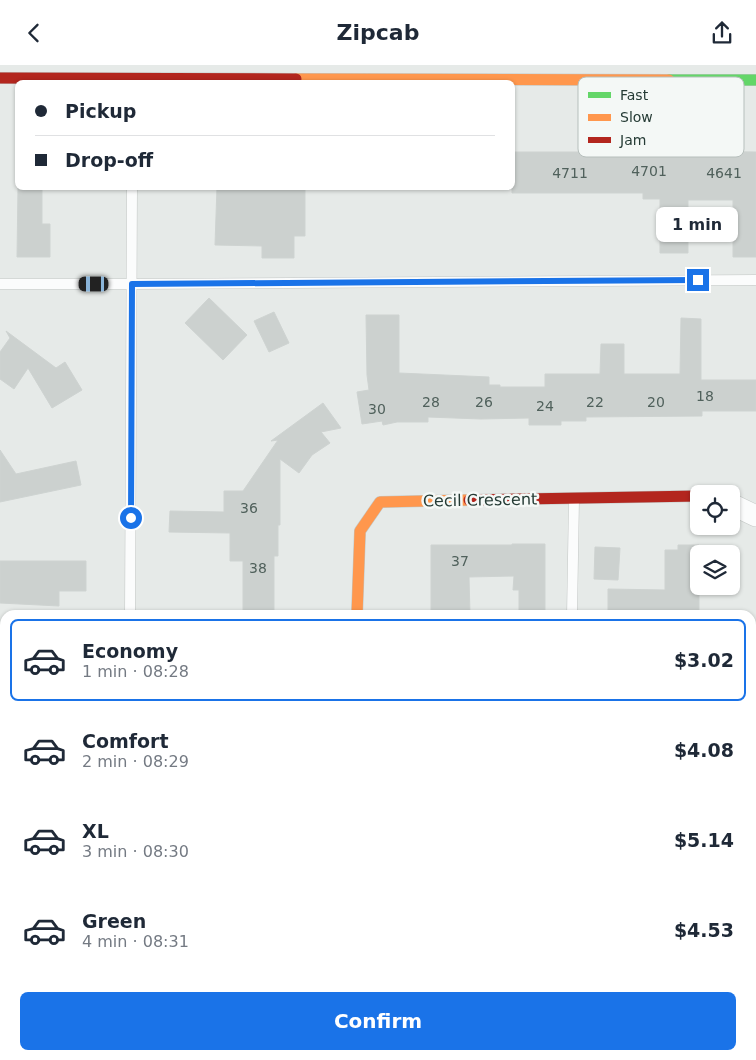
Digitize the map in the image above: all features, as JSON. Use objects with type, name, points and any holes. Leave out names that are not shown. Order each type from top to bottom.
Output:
[{"type":"street","points":[[0,78],[133,80],[306,72],[714,72],[756,79]]},
{"type":"street","name":"Cecil Crescent","points":[[357,610],[360,531],[380,502],[690,496]]},
{"type":"street","points":[[740,508],[756,516]]},
{"type":"lane","points":[[130,610],[132,190]]},
{"type":"lane","points":[[0,284],[756,280]]},
{"type":"lane","points":[[572,610],[574,498]]},
{"type":"building","points":[[515,152],[578,152],[578,157],[744,157],[744,152],[756,152],[756,257],[733,257],[733,200],[688,200],[688,253],[660,253],[660,199],[643,199],[643,193],[512,193],[512,190],[515,190]]},
{"type":"building","points":[[18,190],[42,190],[42,224],[50,224],[50,257],[17,257]]},
{"type":"building","points":[[217,190],[305,190],[305,236],[294,236],[294,258],[262,258],[262,246],[215,245]]},
{"type":"building","points":[[209,298],[247,335],[223,360],[185,323]]},
{"type":"building","points":[[274,312],[289,343],[269,352],[254,321]]},
{"type":"building","points":[[366,315],[399,315],[399,373],[489,377],[489,385],[500,385],[500,387],[545,387],[545,374],[600,374],[601,344],[624,344],[624,374],[680,374],[681,318],[701,319],[701,380],[756,380],[756,411],[702,411],[702,416],[586,417],[586,421],[561,421],[561,425],[529,425],[529,418],[428,417],[428,422],[397,422],[383,425],[382,421],[362,424],[357,392],[369,390]]},
{"type":"building","points":[[6,331],[56,368],[65,362],[82,390],[52,408],[28,368],[14,389],[0,379],[0,352],[10,338]]},
{"type":"building","points":[[323,403],[341,428],[321,432],[330,443],[312,455],[299,473],[280,459],[280,525],[278,525],[278,556],[274,556],[274,610],[243,610],[243,561],[230,561],[230,533],[169,532],[170,511],[224,512],[224,491],[243,491],[278,440],[271,441]]},
{"type":"building","points":[[0,450],[16,474],[76,461],[81,485],[0,502]]},
{"type":"building","points":[[545,544],[545,610],[519,610],[519,590],[513,590],[514,576],[469,577],[470,610],[431,610],[431,545]]},
{"type":"building","points":[[678,545],[690,545],[690,595],[699,595],[699,610],[608,610],[608,589],[665,590],[665,550],[678,550]]},
{"type":"building","points":[[595,547],[620,548],[618,580],[594,579]]},
{"type":"building","points":[[0,561],[86,561],[86,591],[59,591],[59,606],[0,603]]},
{"type":"traffic: fast","points":[[744,80],[756,80]]},
{"type":"traffic: slow","points":[[296,79],[578,80]]},
{"type":"traffic: slow","points":[[357,610],[360,531],[380,502],[469,500]]},
{"type":"traffic: jam","points":[[0,78],[296,79]]},
{"type":"traffic: jam","points":[[469,500],[690,496]]},
{"type":"route","points":[[131,518],[132,284],[698,280]]}]
